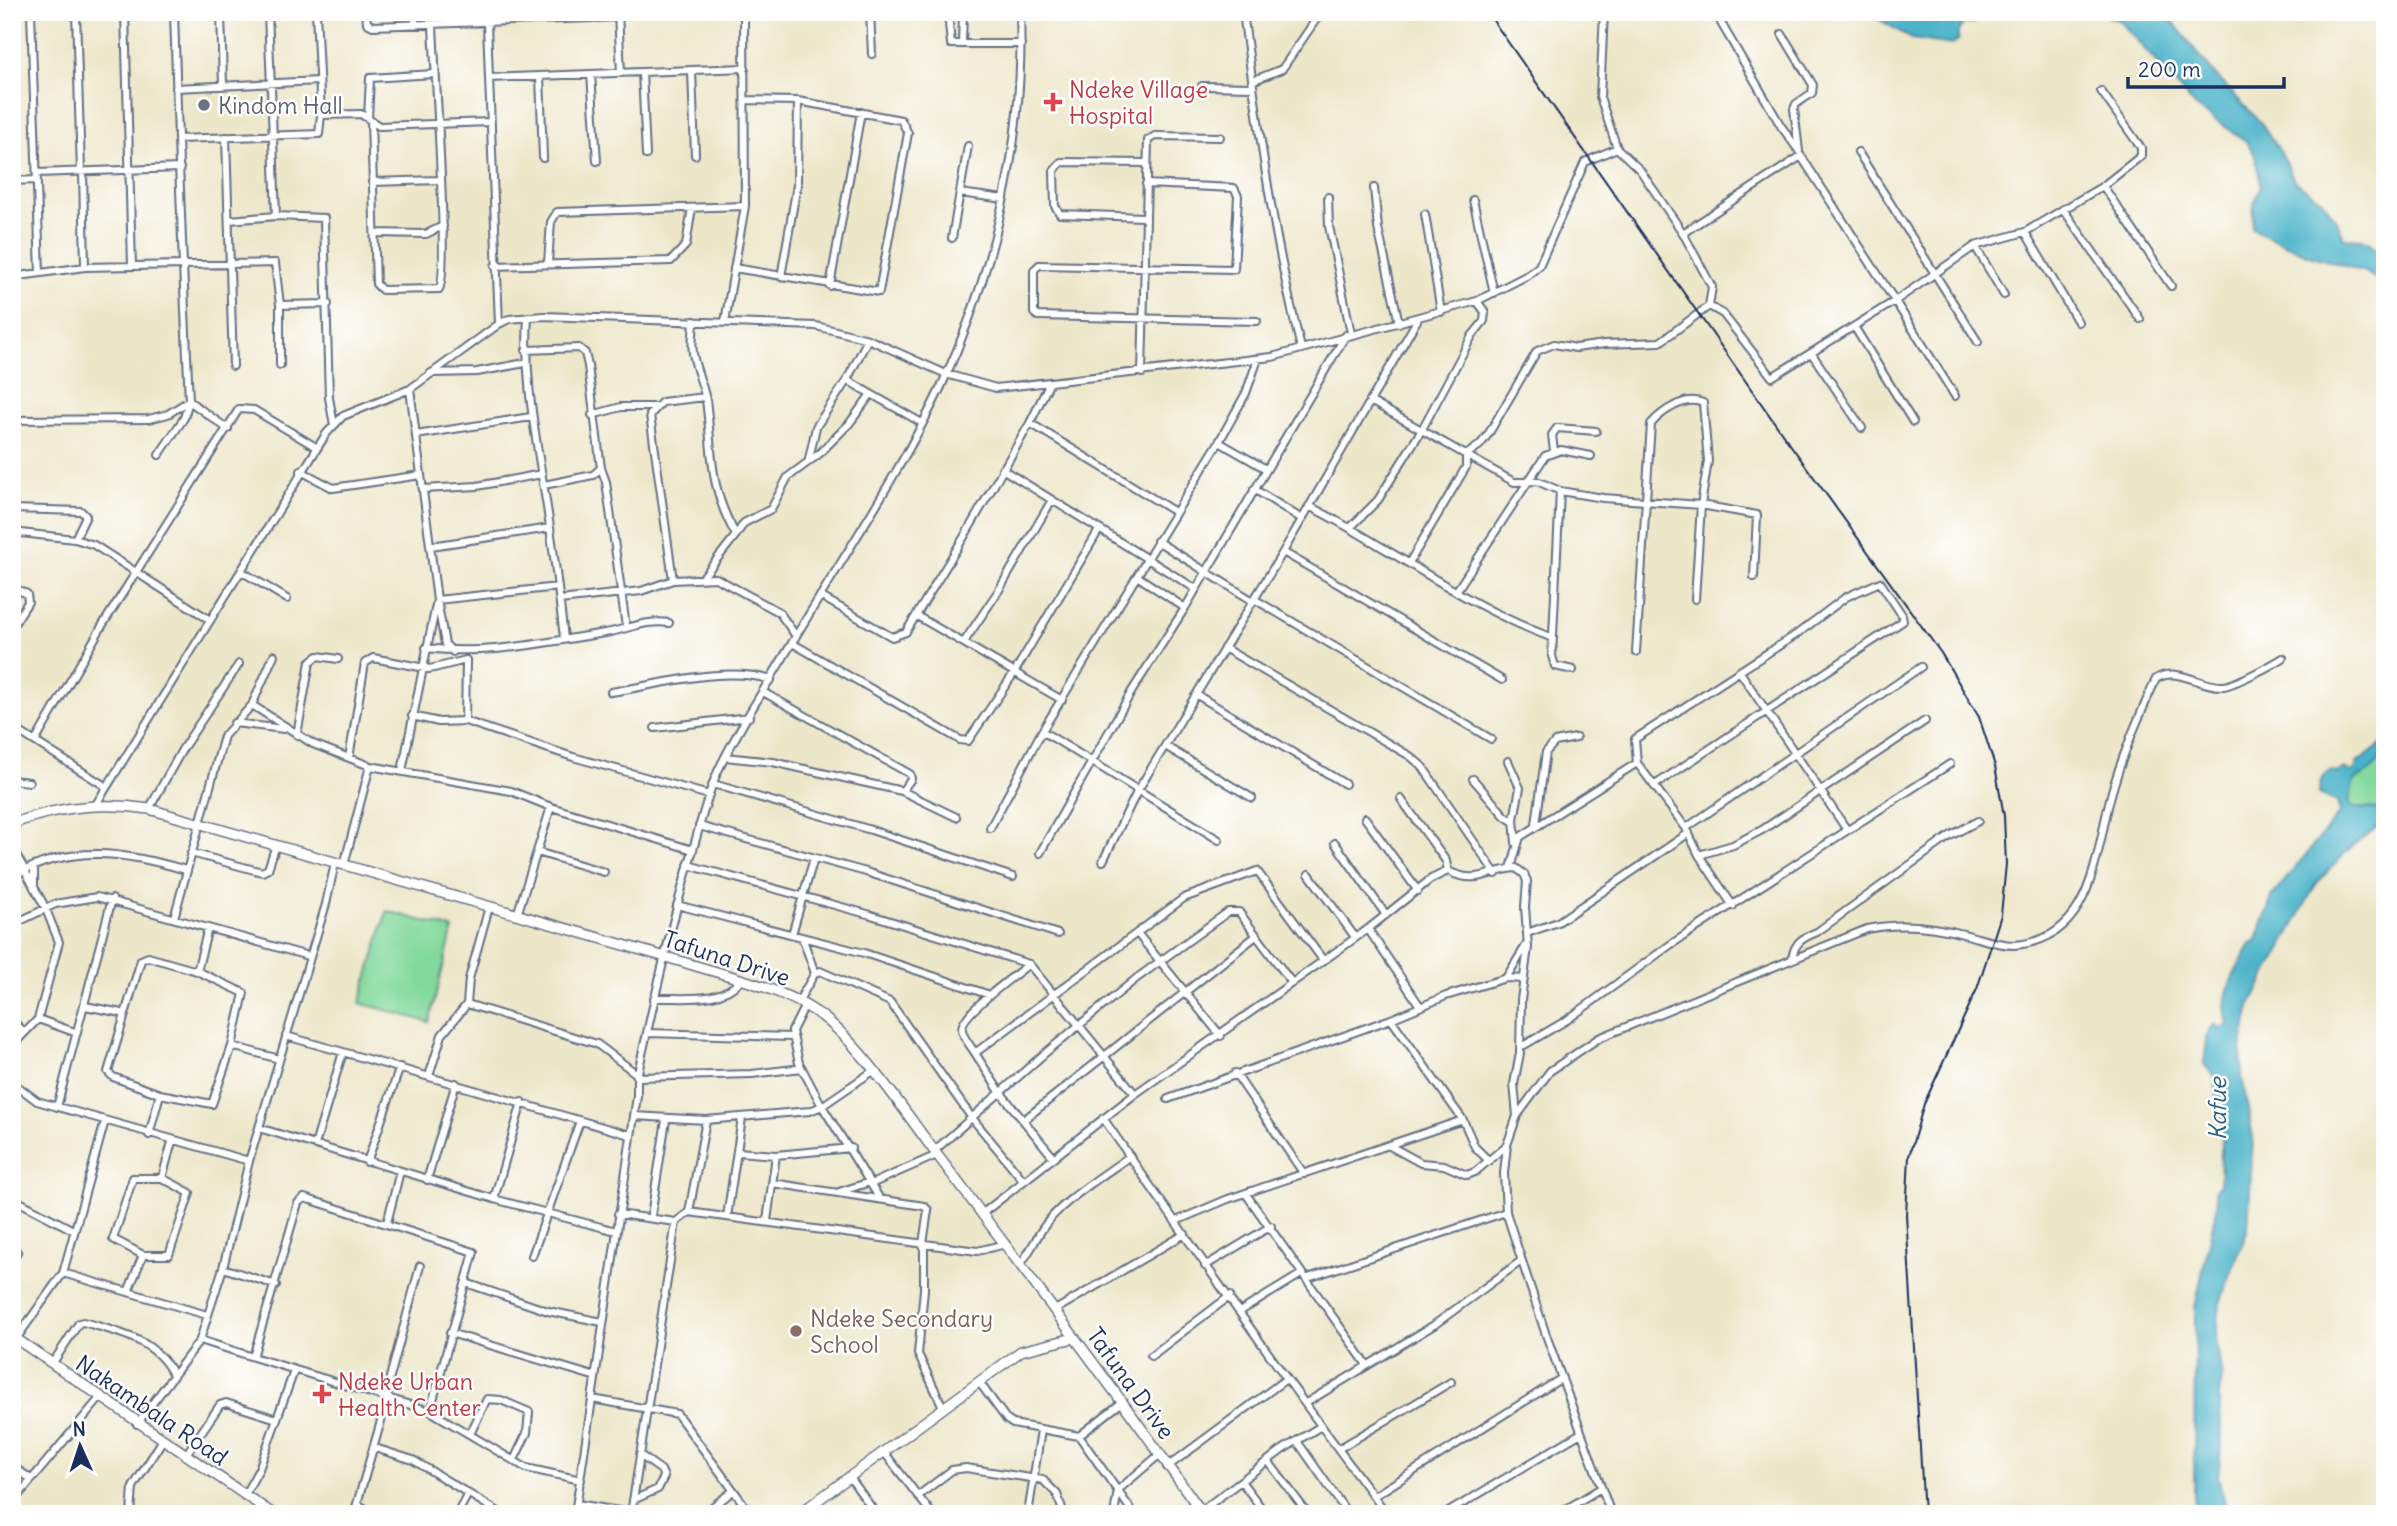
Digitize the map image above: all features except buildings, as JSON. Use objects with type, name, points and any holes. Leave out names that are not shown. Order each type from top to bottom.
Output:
[{"type":"main road","name":"Tafuna Drive","points":[[12,824],[57,811],[95,806],[149,809],[741,980],[801,1004],[832,1025],[873,1071],[1021,1263],[1202,1512]]},
{"type":"main road","name":"Nakambala Road","points":[[14,1338],[272,1514]]},
{"type":"main road","points":[[799,1514],[1021,1351],[1074,1338]]},
{"type":"street","points":[[31,12],[40,273]]},
{"type":"street","points":[[76,12],[85,267]]},
{"type":"street","points":[[125,12],[132,266]]},
{"type":"street","points":[[159,455],[184,418],[188,401],[174,12]]},
{"type":"street","points":[[220,12],[222,85]]},
{"type":"street","points":[[268,12],[276,216]]},
{"type":"street","points":[[178,139],[319,134],[321,115],[316,12]]},
{"type":"street","points":[[366,12],[369,25],[516,22],[568,16],[618,15],[621,73]]},
{"type":"street","points":[[415,12],[415,23]]},
{"type":"street","points":[[465,12],[465,23]]},
{"type":"street","points":[[516,12],[516,22]]},
{"type":"street","points":[[725,322],[745,206],[744,12]]},
{"type":"street","points":[[870,12],[872,54]]},
{"type":"street","points":[[948,12],[950,42],[1021,44]]},
{"type":"street","points":[[962,12],[962,44]]},
{"type":"street","points":[[575,1514],[638,1076],[662,957],[699,826],[713,784],[726,757],[922,423],[978,299],[1004,199],[1015,131],[1021,44],[1020,12]]},
{"type":"street","points":[[1243,12],[1281,267],[1301,348]]},
{"type":"street","points":[[1202,86],[1252,84],[1282,69],[1317,18],[1325,12]]},
{"type":"street","points":[[1409,563],[1466,467],[1466,455],[1489,433],[1533,355],[1545,345],[1576,348],[1660,342],[1709,306],[1712,287],[1683,233],[1640,170],[1617,148],[1600,97],[1604,12]]},
{"type":"street","points":[[487,23],[499,324]]},
{"type":"street","points":[[1720,23],[1955,396]]},
{"type":"street","points":[[433,25],[444,281],[439,289],[379,289],[369,119],[370,78],[434,74]]},
{"type":"street","points":[[1782,34],[1813,85],[1812,93],[1796,104],[1794,109],[1800,153]]},
{"type":"street","points":[[489,78],[745,68]]},
{"type":"street","points":[[692,70],[695,155]]},
{"type":"street","points":[[642,72],[646,155]]},
{"type":"street","points":[[591,74],[597,161]]},
{"type":"street","points":[[540,76],[543,158]]},
{"type":"street","points":[[176,88],[319,81]]},
{"type":"street","points":[[1709,306],[1723,314],[1772,377],[1854,328],[1975,246],[2025,232],[2103,186],[2136,162],[2141,156],[2141,148],[2101,92]]},
{"type":"street","points":[[734,268],[830,286],[877,293],[881,290],[908,129],[901,120],[861,112],[798,101],[746,100]]},
{"type":"street","points":[[781,277],[797,185],[798,101]]},
{"type":"street","points":[[830,286],[861,112]]},
{"type":"street","points":[[321,115],[361,114],[379,126],[490,122]]},
{"type":"street","points":[[226,136],[233,366]]},
{"type":"street","points":[[1142,373],[1146,163],[1151,137],[1220,137]]},
{"type":"street","points":[[952,238],[968,146]]},
{"type":"street","points":[[95,806],[316,447],[334,425],[343,416],[410,389],[509,319],[528,317],[816,326],[868,339],[946,374],[996,388],[1258,359],[1441,312],[1494,293],[1539,266],[1584,162],[1617,148]]},
{"type":"street","points":[[1858,152],[1978,342]]},
{"type":"street","points":[[1683,233],[1800,153]]},
{"type":"street","points":[[1144,217],[1060,214],[1055,206],[1054,171],[1061,162],[1146,163]]},
{"type":"street","points":[[12,181],[82,172],[180,168]]},
{"type":"street","points":[[372,181],[439,180]]},
{"type":"street","points":[[1146,184],[1234,188],[1238,197],[1234,269],[1039,265],[1034,270],[1032,308],[1038,316],[1257,321]]},
{"type":"street","points":[[2103,186],[2171,286]]},
{"type":"street","points":[[1374,188],[1378,229],[1399,323]]},
{"type":"street","points":[[960,192],[1004,199]]},
{"type":"street","points":[[1040,853],[1132,691],[1185,608],[1349,334],[1329,226],[1328,198]]},
{"type":"street","points":[[1473,200],[1494,293]]},
{"type":"street","points":[[548,263],[551,222],[557,212],[745,206]]},
{"type":"street","points":[[495,265],[671,261],[686,245],[692,208]]},
{"type":"street","points":[[2063,209],[2140,319]]},
{"type":"street","points":[[1424,214],[1441,312]]},
{"type":"street","points":[[230,220],[276,216],[324,218],[329,398],[334,425]]},
{"type":"street","points":[[375,233],[426,234],[443,226]]},
{"type":"street","points":[[2025,232],[2078,322]]},
{"type":"street","points":[[1975,246],[2004,295]]},
{"type":"street","points":[[12,277],[85,267],[275,263],[280,304],[280,365]]},
{"type":"street","points":[[1351,527],[1378,500],[1421,431],[1472,336],[1486,318],[1477,301]]},
{"type":"street","points":[[280,304],[327,304]]},
{"type":"street","points":[[528,317],[525,363],[531,417],[544,485],[564,638]]},
{"type":"street","points":[[1103,861],[1138,790],[1283,552],[1419,317]]},
{"type":"street","points":[[694,321],[693,353],[705,397],[711,445],[710,464],[721,509],[736,535]]},
{"type":"street","points":[[1854,328],[1913,422]]},
{"type":"street","points":[[809,460],[816,427],[847,380],[868,339]]},
{"type":"street","points":[[526,350],[573,347],[585,353],[592,415],[606,482],[626,627]]},
{"type":"street","points":[[1812,355],[1862,428]]},
{"type":"street","points":[[990,828],[1042,731],[1219,442],[1246,393],[1258,359]]},
{"type":"street","points":[[431,373],[477,372],[525,363]]},
{"type":"street","points":[[847,380],[922,423]]},
{"type":"street","points":[[820,596],[892,637],[901,635],[917,616],[1030,423],[1049,384]]},
{"type":"street","points":[[410,389],[437,600],[445,644],[453,652]]},
{"type":"street","points":[[703,577],[744,523],[771,509],[788,477],[849,425],[871,394]]},
{"type":"street","points":[[592,415],[621,407],[655,407],[666,401],[705,397]]},
{"type":"street","points":[[1636,652],[1651,424],[1662,414],[1693,400],[1703,404],[1706,413],[1704,431],[1708,461],[1701,505],[1695,599]]},
{"type":"street","points":[[12,421],[149,419],[168,414],[188,401]]},
{"type":"street","points":[[188,401],[228,429]]},
{"type":"street","points":[[1370,401],[1508,480],[1524,484],[1537,481],[1560,491],[1647,502],[1701,505],[1757,515],[1754,577]]},
{"type":"street","points":[[655,407],[650,415],[650,429],[673,580]]},
{"type":"street","points":[[36,740],[239,409],[248,408],[316,447]]},
{"type":"street","points":[[415,435],[531,417]]},
{"type":"street","points":[[1030,423],[1175,512]]},
{"type":"street","points":[[1554,451],[1552,435],[1557,428],[1596,430]]},
{"type":"street","points":[[1219,442],[1266,469]]},
{"type":"street","points":[[1457,590],[1524,484],[1545,456],[1554,451],[1570,450],[1591,456]]},
{"type":"street","points":[[1466,467],[1478,462]]},
{"type":"street","points":[[544,485],[584,478],[601,468]]},
{"type":"street","points":[[1002,469],[1196,589]]},
{"type":"street","points":[[301,471],[332,488],[421,475]]},
{"type":"street","points":[[423,489],[477,486],[542,474]]},
{"type":"street","points":[[1254,489],[1302,519]]},
{"type":"street","points":[[1560,491],[1553,638],[1555,666],[1573,670]]},
{"type":"street","points":[[964,642],[999,590],[1052,500]]},
{"type":"street","points":[[1310,506],[1510,620],[1553,638]]},
{"type":"street","points":[[12,509],[81,512],[86,516],[75,539]]},
{"type":"street","points":[[431,546],[550,528]]},
{"type":"street","points":[[792,643],[964,741],[971,740],[1100,530]]},
{"type":"street","points":[[12,532],[75,539],[99,548],[210,620]]},
{"type":"street","points":[[1157,541],[1204,573],[1490,739]]},
{"type":"street","points":[[1283,552],[1502,680]]},
{"type":"street","points":[[241,571],[287,599]]},
{"type":"street","points":[[1137,576],[1185,608]]},
{"type":"street","points":[[560,600],[620,594],[673,580],[716,578],[779,612],[796,636]]},
{"type":"street","points":[[1655,785],[1903,621],[1902,615],[1880,582],[1846,597],[1740,672],[1644,731],[1633,743],[1637,763],[1688,831],[1699,855],[1732,906]]},
{"type":"street","points":[[12,587],[27,594],[28,602],[12,627]]},
{"type":"street","points":[[437,600],[558,587]]},
{"type":"street","points":[[402,771],[437,600]]},
{"type":"street","points":[[917,616],[1062,700]]},
{"type":"street","points":[[349,758],[365,663],[373,658],[401,661],[410,667],[441,668],[466,657],[564,638],[608,633],[626,627],[669,623]]},
{"type":"street","points":[[1224,648],[1410,756],[1428,774],[1496,874]]},
{"type":"street","points":[[426,649],[453,652],[466,657]]},
{"type":"street","points":[[174,918],[224,736],[252,705],[274,655]]},
{"type":"street","points":[[298,735],[310,662],[318,656],[338,659]]},
{"type":"street","points":[[466,657],[466,721]]},
{"type":"street","points":[[1611,1514],[1506,1212],[1504,1173],[1507,1145],[1517,1116],[1549,1070],[1599,1038],[1867,929],[1890,924],[1916,925],[2009,945],[2040,940],[2053,934],[2077,909],[2087,892],[2112,791],[2129,738],[2156,679],[2165,673],[2224,686],[2283,658]]},
{"type":"street","points":[[149,809],[183,748],[239,664]]},
{"type":"street","points":[[1528,933],[1558,922],[1921,667]]},
{"type":"street","points":[[1740,672],[1847,830]]},
{"type":"street","points":[[611,692],[720,676],[752,675],[771,680]]},
{"type":"street","points":[[763,692],[910,774],[911,779],[902,791]]},
{"type":"street","points":[[1197,695],[1345,784]]},
{"type":"street","points":[[252,705],[286,729],[370,766],[510,791],[551,807],[693,850]]},
{"type":"street","points":[[412,716],[439,722],[466,721],[573,757],[709,795]]},
{"type":"street","points":[[655,728],[749,717]]},
{"type":"street","points":[[1699,855],[1733,845],[1762,830],[1819,789],[1925,721]]},
{"type":"street","points":[[234,723],[286,729]]},
{"type":"street","points":[[12,727],[105,786]]},
{"type":"street","points":[[1042,731],[1095,760],[1138,790],[1219,839]]},
{"type":"street","points":[[1536,824],[1546,752],[1555,742],[1576,738]]},
{"type":"street","points":[[1165,746],[1252,798]]},
{"type":"street","points":[[726,757],[772,762],[902,791],[956,817]]},
{"type":"street","points":[[1508,761],[1520,788],[1514,822],[1516,845],[1511,868]]},
{"type":"street","points":[[1516,845],[1536,824],[1560,813],[1637,763]]},
{"type":"street","points":[[1521,1046],[1567,1020],[1670,945],[1950,764]]},
{"type":"street","points":[[137,1424],[172,1373],[200,1340],[223,1268],[249,1161],[308,956],[370,766]]},
{"type":"street","points":[[1474,779],[1504,816],[1514,822]]},
{"type":"street","points":[[12,780],[29,782]]},
{"type":"street","points":[[713,784],[870,830],[1013,877]]},
{"type":"street","points":[[1401,799],[1446,861],[1448,871]]},
{"type":"street","points":[[517,915],[551,807]]},
{"type":"street","points":[[1365,818],[1418,891]]},
{"type":"street","points":[[1792,958],[1794,946],[1802,937],[1817,932],[1950,836],[1978,821]]},
{"type":"street","points":[[699,826],[814,858],[1058,934]]},
{"type":"street","points":[[1335,843],[1386,915]]},
{"type":"street","points":[[191,853],[261,872],[268,869],[276,845]]},
{"type":"street","points":[[12,847],[45,907],[59,942],[38,1019],[12,1046]]},
{"type":"street","points":[[12,877],[33,866],[57,859],[115,852],[186,870]]},
{"type":"street","points":[[537,852],[604,872]]},
{"type":"street","points":[[792,934],[814,858]]},
{"type":"street","points":[[688,865],[803,896],[1030,964],[1135,1094]]},
{"type":"street","points":[[33,866],[34,890]]},
{"type":"street","points":[[983,1213],[1135,1094],[1221,1036],[1368,929],[1431,879],[1448,871],[1466,878],[1496,874],[1511,868],[1521,871],[1527,881],[1525,907],[1528,944],[1521,1046],[1514,1084],[1517,1116]]},
{"type":"street","points":[[975,1053],[1195,892],[1213,888],[1255,870],[1262,875],[1323,960]]},
{"type":"street","points":[[1309,874],[1355,937]]},
{"type":"street","points":[[12,925],[45,907],[75,899],[97,897],[112,899],[308,956]]},
{"type":"street","points":[[57,1107],[112,899]]},
{"type":"street","points":[[677,905],[864,953],[990,995]]},
{"type":"street","points":[[429,1076],[442,1035],[467,1004],[469,979],[489,907]]},
{"type":"street","points":[[837,1193],[871,1183],[936,1153],[1000,1092],[1158,961],[1228,912],[1239,912],[1292,983]]},
{"type":"street","points":[[197,971],[208,928]]},
{"type":"street","points":[[1368,929],[1420,1006]]},
{"type":"street","points":[[1137,933],[1184,994],[1221,1036]]},
{"type":"street","points":[[1025,1119],[1256,936]]},
{"type":"street","points":[[802,937],[815,973],[801,1004],[792,1037],[802,1068],[822,1106],[880,1199]]},
{"type":"street","points":[[1506,978],[1528,944]]},
{"type":"street","points":[[143,958],[197,971],[244,993],[232,1046],[212,1104],[160,1094],[113,1077],[108,1072],[122,1013],[143,958]]},
{"type":"street","points":[[1030,964],[990,995],[962,1023],[961,1031],[1000,1092],[1025,1119],[1054,1158]]},
{"type":"street","points":[[815,973],[832,975],[890,1002],[972,1118],[1024,1181]]},
{"type":"street","points":[[1168,1099],[1391,1019],[1420,1006],[1506,978],[1524,979]]},
{"type":"street","points":[[654,998],[720,996],[731,991],[741,980]]},
{"type":"street","points":[[467,1004],[597,1044],[638,1076],[752,1074],[802,1068]]},
{"type":"street","points":[[85,1006],[122,1013]]},
{"type":"street","points":[[38,1019],[77,1033]]},
{"type":"street","points":[[1391,1019],[1463,1120],[1475,1147],[1489,1161]]},
{"type":"street","points":[[12,1020],[24,1032]]},
{"type":"street","points":[[647,1033],[792,1037]]},
{"type":"street","points":[[286,1035],[630,1135]]},
{"type":"street","points":[[232,1046],[279,1059]]},
{"type":"street","points":[[315,1145],[343,1052]]},
{"type":"street","points":[[368,1162],[400,1067]]},
{"type":"street","points":[[634,1116],[706,1121],[810,1111],[822,1106],[873,1071]]},
{"type":"street","points":[[1235,1073],[1304,1174]]},
{"type":"street","points":[[13,1083],[37,1101],[172,1142],[249,1161]]},
{"type":"street","points":[[427,1180],[456,1083]]},
{"type":"street","points":[[149,1135],[160,1094]]},
{"type":"street","points":[[494,1199],[522,1102]]},
{"type":"street","points":[[727,1217],[742,1118]]},
{"type":"street","points":[[1103,1118],[1205,1266],[1241,1311],[1286,1379],[1387,1514]]},
{"type":"street","points":[[651,1216],[666,1120]]},
{"type":"street","points":[[1176,1221],[1246,1194],[1463,1120]]},
{"type":"street","points":[[14,1338],[63,1273],[105,1121]]},
{"type":"street","points":[[532,1256],[545,1212],[564,1169],[580,1121]]},
{"type":"street","points":[[576,1504],[631,1513],[676,1222],[689,1212],[706,1121]]},
{"type":"street","points":[[259,1128],[427,1180],[616,1231]]},
{"type":"street","points":[[162,1178],[172,1142]]},
{"type":"street","points":[[1390,1146],[1421,1163],[1444,1165],[1467,1175],[1507,1145]]},
{"type":"street","points":[[738,1152],[776,1155],[850,1148]]},
{"type":"street","points":[[767,1221],[776,1155]]},
{"type":"street","points":[[1021,1263],[1036,1245],[1041,1231],[1072,1199],[1129,1156]]},
{"type":"street","points":[[387,1223],[400,1171]]},
{"type":"street","points":[[133,1178],[162,1178],[187,1189],[189,1198],[169,1255],[143,1255],[116,1242],[113,1233],[133,1178]]},
{"type":"street","points":[[772,1183],[927,1207],[918,1354],[943,1407]]},
{"type":"street","points":[[1246,1194],[1306,1275],[1367,1365]]},
{"type":"street","points":[[12,1198],[73,1230]]},
{"type":"street","points":[[253,1357],[298,1203],[304,1198],[474,1252],[430,1410]]},
{"type":"street","points":[[689,1212],[976,1251],[1006,1244]]},
{"type":"street","points":[[1241,1311],[1306,1275],[1506,1212]]},
{"type":"street","points":[[618,1214],[651,1216],[676,1222]]},
{"type":"street","points":[[1205,1266],[1271,1226]]},
{"type":"street","points":[[1055,1310],[1185,1234]]},
{"type":"street","points":[[12,1248],[17,1252],[12,1260]]},
{"type":"street","points":[[128,1292],[143,1255]]},
{"type":"street","points":[[1306,1403],[1434,1325],[1521,1261]]},
{"type":"street","points":[[354,1514],[375,1448],[420,1266]]},
{"type":"street","points":[[223,1268],[276,1284]]},
{"type":"street","points":[[63,1273],[207,1315]]},
{"type":"street","points":[[466,1283],[548,1311],[602,1322]]},
{"type":"street","points":[[1151,1356],[1230,1296]]},
{"type":"street","points":[[52,1364],[79,1323],[83,1322],[134,1337],[163,1357],[172,1373]]},
{"type":"street","points":[[450,1333],[593,1376]]},
{"type":"street","points":[[200,1340],[294,1371],[430,1410],[471,1432],[527,1468],[581,1480]]},
{"type":"street","points":[[244,1496],[259,1469],[294,1371]]},
{"type":"street","points":[[1374,1496],[1562,1378]]},
{"type":"street","points":[[1167,1466],[1286,1379]]},
{"type":"street","points":[[979,1382],[1007,1420],[1041,1430],[1079,1436],[1133,1514]]},
{"type":"street","points":[[1340,1448],[1451,1382]]},
{"type":"street","points":[[12,1503],[100,1398]]},
{"type":"street","points":[[471,1432],[488,1399],[501,1400],[530,1412],[527,1433],[514,1460]]},
{"type":"street","points":[[592,1399],[677,1414],[751,1514]]},
{"type":"street","points":[[185,1457],[220,1405],[226,1403],[277,1419]]},
{"type":"street","points":[[1079,1436],[1121,1403]]},
{"type":"street","points":[[1202,1512],[1241,1480],[1321,1426]]},
{"type":"street","points":[[1028,1514],[1041,1430]]},
{"type":"street","points":[[1445,1514],[1581,1433]]},
{"type":"street","points":[[131,1514],[133,1487],[162,1441]]},
{"type":"street","points":[[1297,1441],[1348,1514]]},
{"type":"street","points":[[375,1448],[413,1460],[502,1514]]},
{"type":"street","points":[[884,1452],[932,1514]]},
{"type":"street","points":[[633,1500],[658,1489],[664,1477],[661,1470],[640,1455]]},
{"type":"street","points":[[1115,1514],[1118,1490],[1159,1455]]},
{"type":"street","points":[[1268,1461],[1308,1514]]},
{"type":"street","points":[[12,1465],[31,1479]]},
{"type":"street","points":[[918,1496],[960,1467],[1034,1478],[1050,1485],[1063,1503],[1064,1514]]},
{"type":"street","points":[[849,1476],[876,1514]]},
{"type":"street","points":[[1241,1480],[1266,1514]]},
{"type":"street","points":[[1558,1514],[1601,1488]]},
{"type":"street","points":[[703,1514],[733,1491]]},
{"type":"street","points":[[457,1514],[468,1494]]},
{"type":"street","points":[[359,1505],[374,1514]]},
{"type":"green space","points":[[2385,754],[2385,809],[2353,808],[2349,802],[2354,780],[2368,773]]},
{"type":"green space","points":[[387,911],[453,929],[429,1022],[360,1003]]},
{"type":"water","points":[[1867,12],[1940,12],[1945,19],[1953,21],[1960,12],[1993,12],[1971,24],[1964,23],[1958,31],[1958,40],[1952,45],[1912,39]]},
{"type":"water","points":[[2098,12],[2166,13],[2216,76],[2261,123],[2281,153],[2295,182],[2321,199],[2336,219],[2344,238],[2363,239],[2385,253],[2385,285],[2365,272],[2309,255],[2252,229],[2254,203],[2261,187],[2255,155],[2246,141],[2196,107],[2120,21]]},
{"type":"water","points":[[2385,742],[2385,754],[2368,773],[2354,780],[2349,802],[2353,808],[2385,809],[2385,821],[2350,848],[2316,884],[2250,1006],[2241,1050],[2242,1076],[2253,1138],[2248,1228],[2220,1303],[2216,1338],[2222,1378],[2219,1396],[2222,1438],[2218,1477],[2228,1514],[2198,1514],[2194,1499],[2195,1307],[2217,1204],[2215,1189],[2220,1184],[2222,1118],[2216,1103],[2215,1078],[2204,1064],[2208,1032],[2215,1024],[2220,1029],[2228,1024],[2225,1002],[2230,982],[2251,944],[2256,942],[2273,895],[2340,813],[2337,802],[2319,794],[2321,780],[2330,771],[2337,773],[2343,769],[2351,772],[2356,769],[2356,764]]},
{"type":"railway","points":[[1487,12],[1784,436],[1941,653],[1979,717],[1995,766],[2004,816],[2006,864],[2001,915],[1977,989],[1924,1104],[1909,1156],[1906,1215],[1924,1514]]},
{"type":"place","name":"Ndeke Village Hospital","points":[[1053,102]]},
{"type":"place","name":"Kindom Hall","points":[[204,105]]},
{"type":"place","name":"Ndeke Secondary School","points":[[796,1331]]},
{"type":"place","name":"Ndeke Urban Health Center","points":[[322,1394]]},
{"type":"water label","name":"Kafue","points":[[2217,1109]]}]
